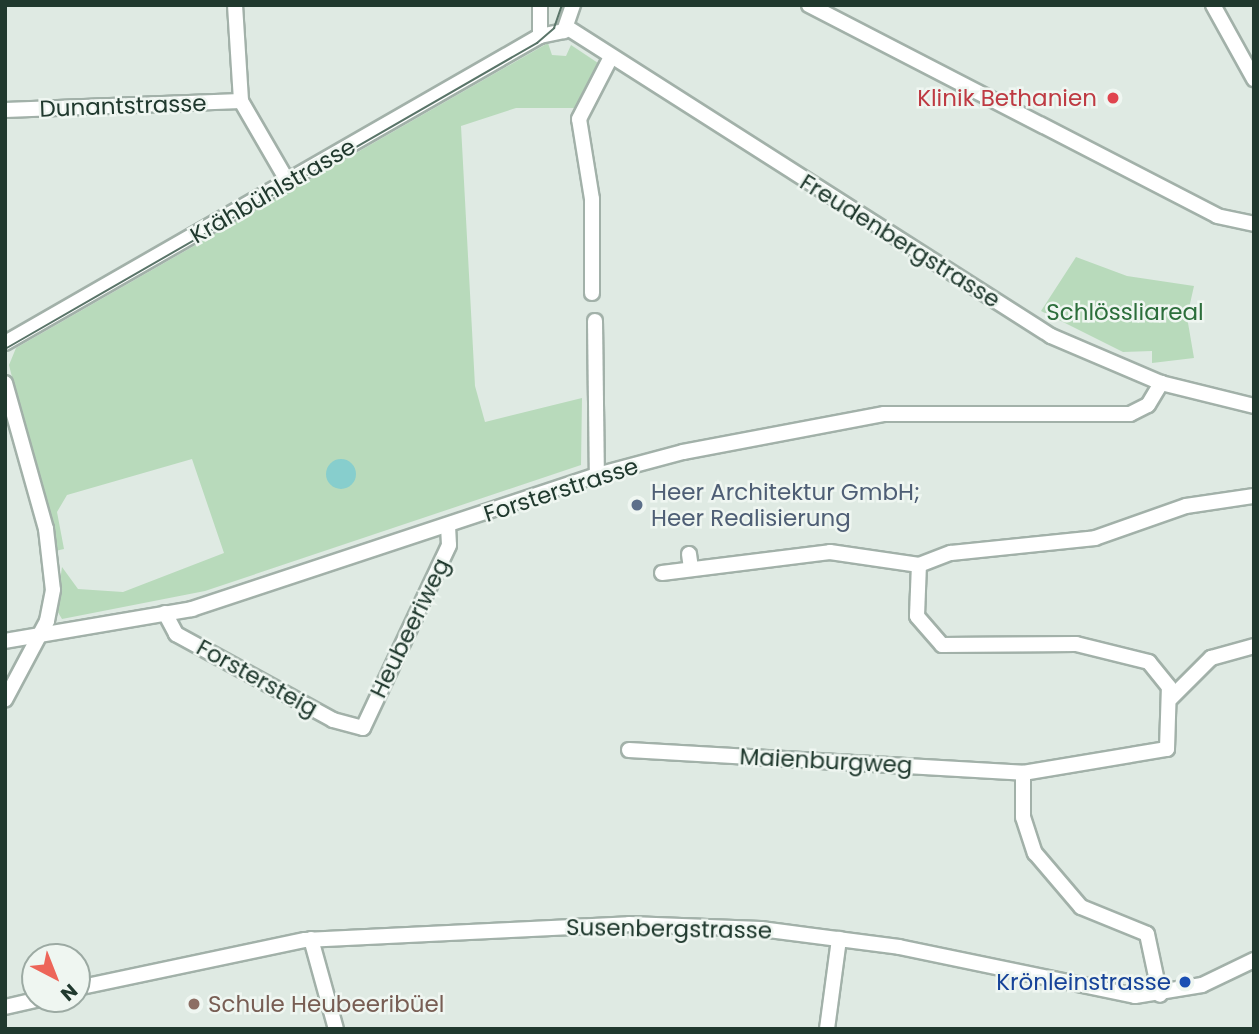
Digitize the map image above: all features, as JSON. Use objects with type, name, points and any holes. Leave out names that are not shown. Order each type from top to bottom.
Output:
[{"type":"street","points":[[235,5],[241,101],[288,182]]},
{"type":"street","points":[[540,5],[540,36]]},
{"type":"street","points":[[568,28],[573,5]]},
{"type":"street","points":[[809,5],[1217,216],[1254,224]]},
{"type":"street","points":[[1213,5],[1254,79]]},
{"type":"street","name":"Krähbühlstrasse","points":[[5,344],[540,36],[568,28]]},
{"type":"street","name":"Freudenbergstrasse","points":[[568,28],[1051,337],[1161,383],[1254,405]]},
{"type":"street","points":[[592,293],[592,199],[579,119],[611,57]]},
{"type":"street","name":"Dunantstrasse","points":[[5,110],[241,101]]},
{"type":"street","points":[[595,321],[597,475]]},
{"type":"street","points":[[5,383],[50,561],[51,606],[41,635],[5,700]]},
{"type":"street","name":"Forsterstrasse","points":[[5,641],[165,612],[448,527],[597,475],[801,426],[884,414],[1130,414],[1148,405],[1161,383]]},
{"type":"street","points":[[662,573],[690,562],[830,552],[919,565],[951,553],[1095,538],[1186,506],[1254,496]]},
{"type":"street","name":"Heubeeriweg","points":[[363,728],[450,545],[448,527]]},
{"type":"street","points":[[919,565],[917,617],[942,645],[1029,641],[1128,653],[1161,673],[1171,698],[1164,751],[1023,772],[1023,817],[1035,853],[1081,907],[1147,933],[1160,995]]},
{"type":"street","name":"Forstersteig","points":[[165,612],[176,634],[333,720],[363,728]]},
{"type":"street","points":[[1171,698],[1211,657],[1254,646]]},
{"type":"street","name":"Maienburgweg","points":[[629,750],[1023,772]]},
{"type":"street","name":"Susenbergstrasse","points":[[91,985],[312,939],[653,925],[839,939],[1115,995],[1160,995],[1215,981],[1254,960]]},
{"type":"street","points":[[312,939],[336,1029]]},
{"type":"street","points":[[827,1029],[839,939]]},
{"type":"green space","points":[[548,43],[552,55],[566,56],[571,45],[598,63],[577,108],[516,108],[461,126],[475,386],[485,422],[582,398],[581,465],[205,591],[62,619],[56,609],[62,567],[78,589],[123,592],[224,553],[192,459],[67,495],[57,512],[64,549],[55,551],[9,365],[16,348]]},
{"type":"green space","name":"Schlössliareal","points":[[1076,257],[1127,276],[1194,286],[1187,317],[1194,358],[1152,363],[1152,351],[1123,352],[1041,311]]},
{"type":"water","points":[[341,459],[352,463],[356,474],[352,485],[341,489],[330,485],[326,474],[330,463]]},
{"type":"tram line","points":[[5,349],[537,43],[554,28],[562,5]]},
{"type":"place","name":"Klinik Bethanien","points":[[1113,98]]},
{"type":"place","name":"Heer Architektur GmbH; Heer Realisierung","points":[[637,505]]},
{"type":"place","name":"Krönleinstrasse","points":[[1185,982]]},
{"type":"place","name":"Schule Heubeeribüel","points":[[194,1004]]}]
